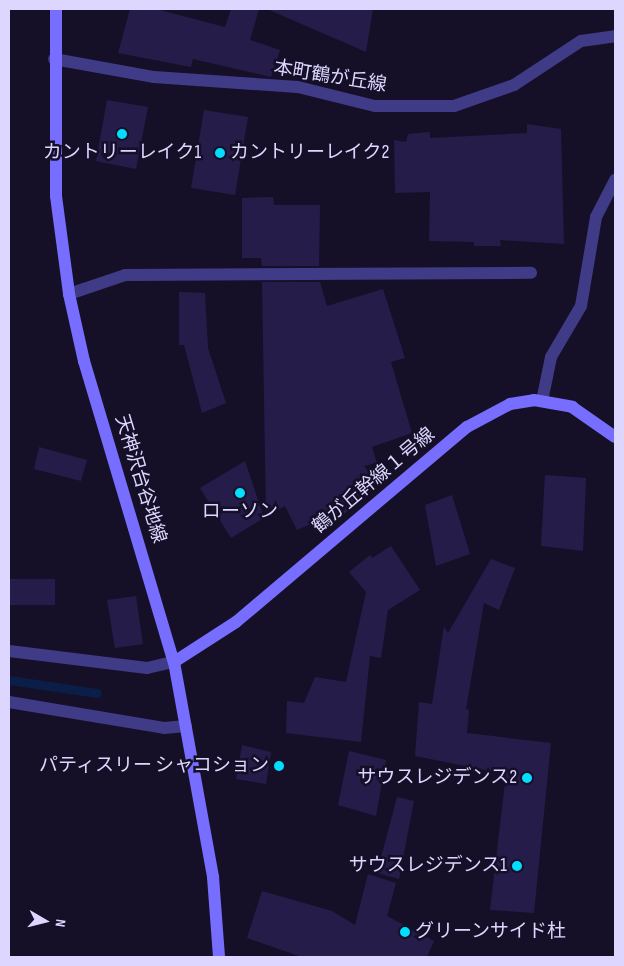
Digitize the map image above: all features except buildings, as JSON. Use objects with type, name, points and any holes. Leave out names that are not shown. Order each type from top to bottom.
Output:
[{"type":"street","name":"天神沢台谷地線","points":[[56,9],[54,59],[56,196],[69,294],[84,361],[174,662],[214,887],[219,957]]},
{"type":"street","name":"本町鶴が丘線","points":[[54,59],[154,77],[298,87],[375,106],[454,106],[514,85],[581,41],[615,36]]},
{"type":"street","points":[[542,401],[551,357],[581,306],[596,218],[615,180]]},
{"type":"street","points":[[69,294],[125,275],[531,273]]},
{"type":"street","name":"鶴が丘幹線１号線","points":[[174,662],[236,622],[467,427],[510,404],[542,401],[572,407],[615,437]]},
{"type":"street","points":[[9,651],[147,668],[174,662]]},
{"type":"street","points":[[9,702],[164,728],[186,726]]},
{"type":"waterway","points":[[9,680],[97,693]]},
{"type":"place","name":"カントリーレイク1","points":[[122,134]]},
{"type":"place","name":"カントリーレイク2","points":[[220,153]]},
{"type":"place","name":"ローソン","points":[[240,493]]},
{"type":"place","name":"パティスリー シャコション","points":[[279,766]]},
{"type":"place","name":"サウスレジデンス2","points":[[527,778]]},
{"type":"place","name":"サウスレジデンス1","points":[[517,866]]},
{"type":"place","name":"グリーンサイド杜","points":[[405,932]]}]
